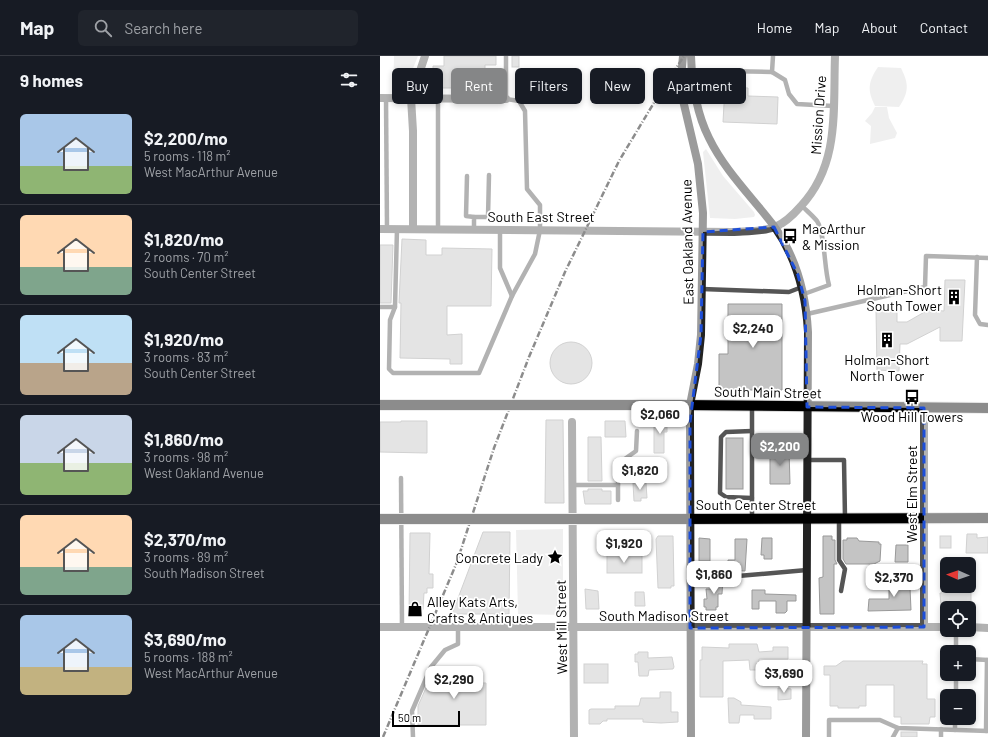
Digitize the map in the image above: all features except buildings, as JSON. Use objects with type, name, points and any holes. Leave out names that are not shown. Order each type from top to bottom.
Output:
[{"type":"main road","name":"East Oakland Avenue","points":[[683,56],[680,77],[682,96],[698,164],[703,232],[702,335],[690,405],[691,737]]},
{"type":"main road","points":[[690,56],[691,68]]},
{"type":"main road","points":[[697,104],[703,124],[717,152],[774,227],[788,251],[803,290],[807,314],[806,737]]},
{"type":"main road","name":"South Main Street","points":[[380,405],[690,405],[988,408]]},
{"type":"main road","name":"South Center Street","points":[[380,519],[988,518]]},
{"type":"street","points":[[421,68],[425,56]]},
{"type":"street","name":"Mission Drive","points":[[703,232],[732,232],[774,227],[790,217],[802,206],[816,188],[828,161],[832,141],[835,56]]},
{"type":"street","points":[[411,104],[413,131],[413,229]]},
{"type":"street","name":"South East Street","points":[[383,229],[703,232]]},
{"type":"street","name":"West Elm Street","points":[[924,408],[924,627]]},
{"type":"street","name":"West Mill Street","points":[[572,422],[574,737]]},
{"type":"street","name":"South Madison Street","points":[[380,627],[940,627]]},
{"type":"street","points":[[976,627],[988,628]]},
{"type":"lane","points":[[506,56],[506,68]]},
{"type":"lane","points":[[772,72],[773,56]]},
{"type":"lane","points":[[746,72],[772,72],[785,80],[789,94],[797,104],[833,106]]},
{"type":"lane","points":[[383,98],[383,229]]},
{"type":"lane","points":[[397,229],[395,307],[390,320],[389,368],[393,373],[480,373],[512,296],[535,254],[540,230],[540,205],[526,189],[525,111],[519,101],[507,99]]},
{"type":"lane","points":[[438,104],[438,229]]},
{"type":"lane","points":[[467,176],[466,216],[488,217],[489,175]]},
{"type":"lane","points":[[702,289],[789,292],[829,285],[823,256],[821,232],[817,221],[802,206]]},
{"type":"lane","points":[[474,216],[474,229]]},
{"type":"lane","points":[[500,229],[500,268],[512,296]]},
{"type":"lane","points":[[807,314],[925,287],[926,256],[988,258]]},
{"type":"lane","points":[[977,257],[975,315],[980,324],[988,324]]},
{"type":"lane","points":[[380,307],[395,307]]},
{"type":"lane","points":[[752,406],[752,518]]},
{"type":"lane","points":[[618,500],[619,463],[636,451],[637,431]]},
{"type":"lane","points":[[752,431],[726,432],[721,437],[720,492],[726,497],[752,498]]},
{"type":"lane","points":[[807,460],[844,460],[839,560],[845,569],[841,591]]},
{"type":"lane","points":[[401,478],[402,627]]},
{"type":"lane","points":[[572,485],[618,485]]},
{"type":"lane","points":[[690,573],[726,573],[738,576],[807,570]]},
{"type":"lane","points":[[413,737],[412,711],[431,667],[445,650],[458,644],[458,628]]},
{"type":"lane","points":[[829,737],[829,720],[880,720],[898,728],[987,731],[988,660],[976,659]]},
{"type":"lane","points":[[955,725],[955,730]]},
{"type":"lane","points":[[893,737],[898,728]]},
{"type":"lane","points":[[941,729],[941,737]]},
{"type":"highlighted area","points":[[774,227],[798,275],[805,301],[807,407],[924,408],[924,627],[690,628],[690,422],[701,335],[703,232]]},
{"type":"shaded area","points":[[394,56],[418,56],[413,68],[394,68]]},
{"type":"shaded area","points":[[878,67],[901,68],[907,83],[907,88],[905,97],[899,107],[875,106],[870,91],[870,86],[872,77]]},
{"type":"shaded area","points":[[875,107],[887,107],[889,118],[897,133],[895,138],[870,144],[871,126],[865,121]]},
{"type":"shaded area","points":[[706,149],[723,176],[754,212],[754,217],[735,219],[710,218],[703,152]]},
{"type":"shaded area","points":[[563,529],[563,615],[518,614],[516,530]]},
{"type":"railway","points":[[383,737],[457,562],[494,448],[529,357],[565,272],[619,161],[684,56]]},
{"type":"place","name":"MacArthur & Mission","points":[[790,236]]},
{"type":"place","name":"Holman-Short South Tower","points":[[954,297]]},
{"type":"place","name":"Holman-Short North Tower","points":[[887,340]]},
{"type":"place","name":"Wood Hill Towers","points":[[912,397]]},
{"type":"place","name":"Concrete Lady","points":[[555,557]]},
{"type":"place","name":"Alley Kats Arts, Crafts & Antiques","points":[[415,609]]}]
